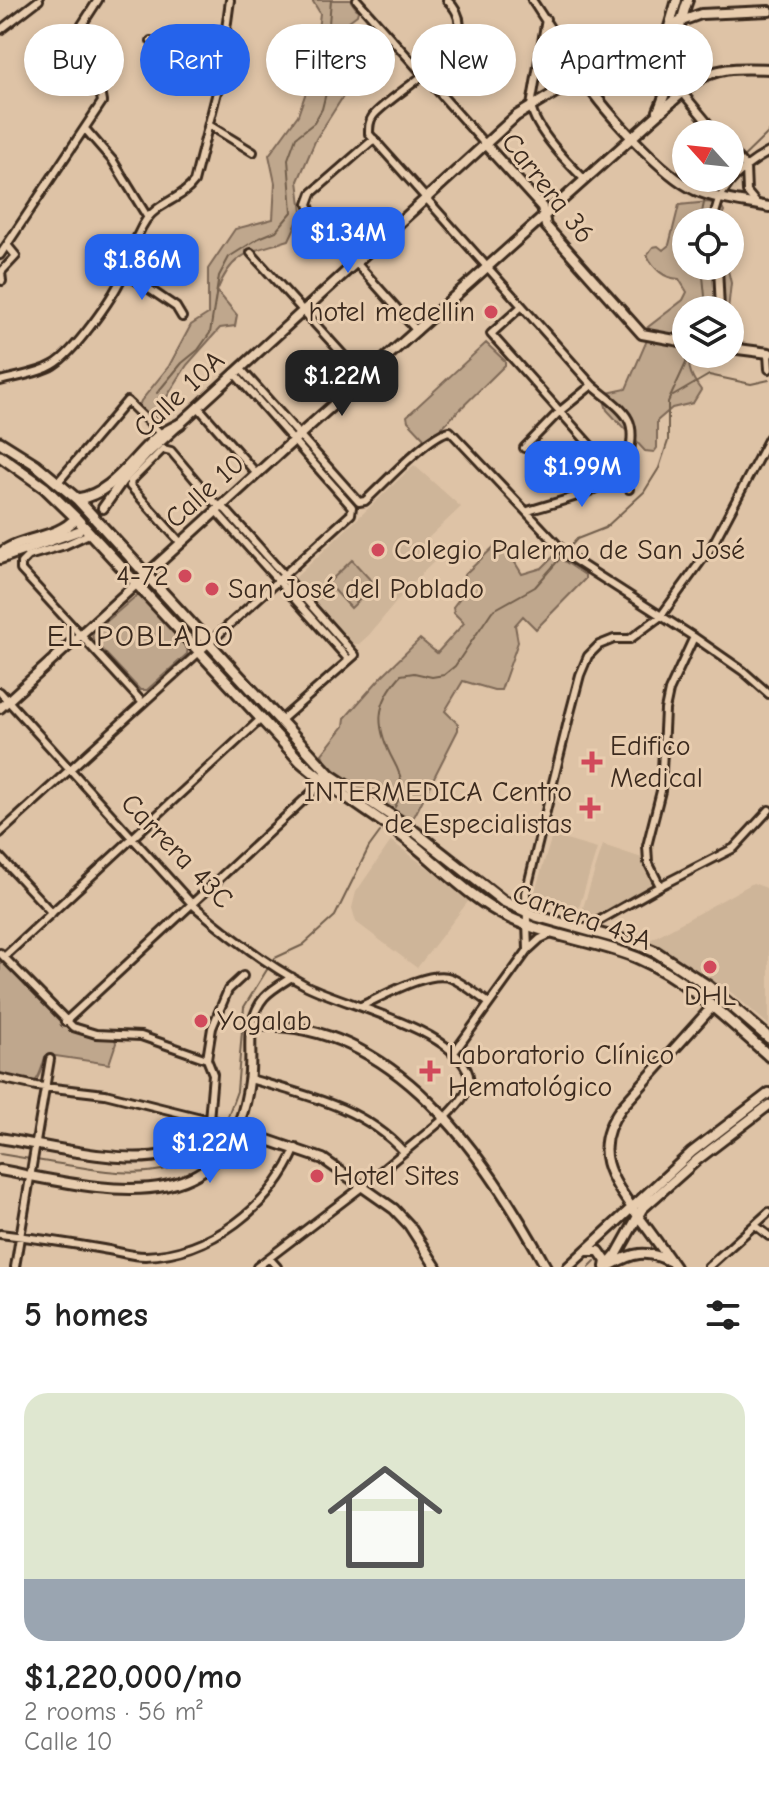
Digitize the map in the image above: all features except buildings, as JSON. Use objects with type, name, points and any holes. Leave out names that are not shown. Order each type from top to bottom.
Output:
[{"type":"main road","points":[[77,499],[92,496],[106,488],[158,437],[180,424]]},
{"type":"main road","name":"Carrera 43A","points":[[0,442],[31,461],[77,499],[330,775],[410,828],[494,895],[526,912],[650,964],[712,1007],[769,1056]]},
{"type":"main road","name":"Carrera 43A","points":[[0,456],[27,473],[91,533],[261,719],[323,782],[405,838],[490,907],[527,925],[553,933],[637,944],[674,962],[722,997],[769,1038]]},
{"type":"main road","points":[[0,556],[19,543],[66,527],[76,518]]},
{"type":"street","points":[[2,27],[39,0]]},
{"type":"street","points":[[0,255],[102,102],[99,85],[76,42],[78,31],[98,0]]},
{"type":"street","points":[[227,24],[230,0]]},
{"type":"street","name":"Carrera 36","points":[[357,0],[411,63]]},
{"type":"street","points":[[447,0],[456,12],[459,24]]},
{"type":"street","points":[[532,0],[549,24]]},
{"type":"street","points":[[670,24],[677,0]]},
{"type":"street","points":[[690,0],[701,14]]},
{"type":"street","name":"Calle 10","points":[[656,115],[669,85],[679,22],[690,0]]},
{"type":"street","name":"Calle 10A","points":[[676,24],[701,14],[769,11]]},
{"type":"street","points":[[546,19],[532,113],[542,130],[585,180]]},
{"type":"street","name":"Calle 10","points":[[713,72],[742,67],[769,69]]},
{"type":"street","points":[[411,85],[372,117],[369,134],[592,385],[627,417],[631,447],[624,467],[601,486],[528,511]]},
{"type":"street","points":[[0,381],[53,365],[65,356],[106,304],[148,218],[162,204],[189,189],[194,182],[216,96]]},
{"type":"street","name":"Carrera 36","points":[[441,96],[542,207],[546,226],[642,334],[672,339]]},
{"type":"street","name":"Calle 10A","points":[[103,508],[135,465],[484,143],[531,106],[551,96]]},
{"type":"street","points":[[598,96],[632,136],[677,180],[710,195],[769,207]]},
{"type":"street","name":"Calle 10","points":[[0,708],[181,543],[217,506],[257,474],[677,96]]},
{"type":"street","points":[[685,96],[705,120]]},
{"type":"street","points":[[209,125],[253,152]]},
{"type":"street","points":[[86,130],[113,161],[148,218]]},
{"type":"street","points":[[374,139],[312,193],[308,204],[311,212],[417,331]]},
{"type":"street","points":[[744,161],[769,152]]},
{"type":"street","points":[[744,177],[747,192],[757,204]]},
{"type":"street","points":[[710,195],[713,192]]},
{"type":"street","points":[[710,195],[712,208]]},
{"type":"street","points":[[2,281],[1,272],[16,256],[7,245]]},
{"type":"street","points":[[251,253],[364,378]]},
{"type":"street","points":[[124,272],[176,307],[182,317]]},
{"type":"street","points":[[522,306],[491,334],[629,489]]},
{"type":"street","points":[[744,350],[768,353],[769,369]]},
{"type":"street","points":[[237,371],[357,506]]},
{"type":"street","points":[[524,448],[559,412],[592,385]]},
{"type":"street","points":[[58,482],[127,401],[158,431],[158,437]]},
{"type":"street","points":[[198,407],[257,474]]},
{"type":"street","points":[[0,833],[281,579],[357,506],[425,445],[444,432],[450,431],[566,555],[694,637],[743,671],[769,694]]},
{"type":"street","points":[[528,950],[526,893],[570,713],[588,656],[599,645],[614,639],[630,639],[661,616],[712,546],[769,438]]},
{"type":"street","name":"Calle 10A","points":[[181,543],[130,484],[167,449],[217,506]]},
{"type":"street","points":[[217,506],[352,658],[280,721]]},
{"type":"street","points":[[0,556],[78,531]]},
{"type":"street","points":[[91,533],[28,556],[21,563],[21,570],[142,702]]},
{"type":"street","points":[[660,886],[648,862],[647,846],[661,791],[665,710],[669,691],[694,637]]},
{"type":"street","name":"Carrera 43C","points":[[0,692],[193,905],[233,937],[292,977],[334,998],[414,1029],[453,1054],[467,1069],[470,1078],[463,1097],[446,1117]]},
{"type":"street","points":[[207,1059],[141,1036],[128,1033],[96,1034],[73,1027],[2,955],[52,913],[261,719]]},
{"type":"street","points":[[65,1022],[323,782]]},
{"type":"street","points":[[587,937],[595,923],[734,848],[769,810]]},
{"type":"street","points":[[0,857],[52,913]]},
{"type":"street","points":[[453,1054],[528,950],[553,933]]},
{"type":"street","points":[[0,1138],[122,1156],[166,1154],[184,1146],[211,1120],[213,1074],[207,1059],[212,1028],[223,998],[243,976]]},
{"type":"street","points":[[361,1006],[437,976],[452,978],[489,1003]]},
{"type":"street","points":[[0,1170],[33,1172],[106,1189],[148,1189],[187,1180],[203,1171],[217,1157],[233,1127],[250,1079],[251,1026],[255,1009],[261,997],[292,977]]},
{"type":"street","points":[[674,1265],[612,1180],[606,1141],[621,1108],[712,1007]]},
{"type":"street","points":[[251,1026],[265,1025],[323,1035],[392,1069],[419,1090],[446,1117],[498,1185],[546,1267]]},
{"type":"street","points":[[15,1267],[50,1059]]},
{"type":"street","points":[[0,1078],[46,1088],[105,1094],[211,1120],[323,1159],[385,1201],[409,1225],[436,1267]]},
{"type":"street","points":[[250,1079],[344,1109],[390,1137],[404,1152]]},
{"type":"street","points":[[607,1267],[629,1235],[634,1211],[692,1152],[769,1093]]},
{"type":"street","points":[[568,1267],[769,1105]]},
{"type":"street","points":[[257,1267],[363,1186],[446,1117]]},
{"type":"street","points":[[0,1234],[144,1256],[191,1246],[233,1225],[273,1189],[296,1148]]},
{"type":"street","points":[[708,1267],[769,1212]]},
{"type":"street","points":[[755,1225],[769,1236]]},
{"type":"street","points":[[607,1267],[640,1252],[649,1240],[649,1231]]},
{"type":"street","points":[[583,1253],[599,1251],[607,1267]]},
{"type":"street","points":[[640,1252],[657,1255],[674,1265]]},
{"type":"street","points":[[269,1258],[277,1267]]},
{"type":"shaded area","points":[[312,0],[350,0],[358,11],[345,24],[319,24],[320,13]]},
{"type":"shaded area","points":[[305,96],[343,96],[316,139],[298,181],[302,212],[289,240],[245,255],[230,267],[217,291],[237,315],[235,326],[220,328],[187,365],[161,406],[164,416],[153,417],[139,406],[169,366],[191,325],[208,314],[208,269],[235,229],[273,219],[275,183],[269,155],[298,115]]},
{"type":"shaded area","points":[[709,202],[722,208],[678,208],[679,205]]},
{"type":"shaded area","points":[[672,233],[672,278],[660,272],[647,255],[653,247],[663,250],[669,245]]},
{"type":"shaded area","points":[[680,280],[730,280],[730,296],[685,296],[687,292]]},
{"type":"shaded area","points":[[672,308],[672,368],[690,368],[701,390],[693,403],[672,408],[657,421],[657,448],[654,452],[645,451],[607,410],[604,400],[608,393],[626,389],[651,331],[648,327]]},
{"type":"shaded area","points":[[486,343],[505,361],[505,365],[437,432],[425,439],[407,416]]},
{"type":"shaded area","name":"Colegio Palermo de San José","points":[[414,465],[461,507],[424,542],[439,557],[411,584],[369,635],[359,644],[348,644],[292,581]]},
{"type":"shaded area","points":[[500,541],[522,574],[542,568],[555,555],[585,575],[585,579],[536,629],[523,616],[515,625],[518,642],[501,690],[463,681],[445,711],[458,724],[458,730],[415,815],[411,820],[402,818],[345,780],[322,754],[344,726],[345,718],[420,639],[437,653],[464,623],[454,613],[453,607],[462,595],[464,575]]},
{"type":"shaded area","points":[[352,560],[375,585],[351,608],[328,583]]},
{"type":"shaded area","points":[[136,596],[143,597],[188,647],[187,654],[147,690],[140,690],[93,640],[92,634]]},
{"type":"shaded area","points":[[552,836],[597,849],[577,914],[532,901]]},
{"type":"shaded area","points":[[391,841],[470,899],[417,968],[356,922],[352,908],[356,892]]},
{"type":"shaded area","points":[[603,845],[642,858],[655,886],[599,919],[581,914]]},
{"type":"shaded area","points":[[753,883],[769,889],[769,1025],[732,993],[650,940]]},
{"type":"shaded area","points":[[0,958],[37,998],[65,1022],[97,1036],[115,1038],[109,1064],[49,1055],[45,1057],[39,1076],[31,1084],[0,1082]]},
{"type":"waterway","points":[[157,393],[210,333],[219,276],[229,257],[276,231],[292,212],[288,159],[296,137],[314,123],[322,109],[330,77],[328,35],[331,0]]},
{"type":"waterway","points":[[744,156],[769,132]]},
{"type":"waterway","points":[[703,208],[705,198]]},
{"type":"waterway","points":[[703,280],[705,296]]},
{"type":"waterway","points":[[395,807],[402,792],[402,782],[387,748],[380,716],[392,686],[401,675],[444,675],[455,666],[492,611],[535,587],[577,539],[605,528],[644,492],[659,468],[668,441],[668,402],[684,368]]},
{"type":"waterway","points":[[673,396],[709,375],[751,384],[769,380]]},
{"type":"waterway","points":[[272,963],[275,958],[303,945],[335,916],[369,847],[380,832]]},
{"type":"waterway","points":[[225,1124],[237,1091],[244,1007],[268,968]]},
{"type":"waterway","points":[[36,1160],[111,1172],[161,1170],[184,1163],[204,1150],[221,1129]]},
{"type":"waterway","points":[[0,1154],[30,1159]]},
{"type":"waterway","points":[[589,1267],[595,1261]]},
{"type":"tunnel","points":[[80,530],[103,508]]},
{"type":"place","name":"hotel medellin","points":[[491,312]]},
{"type":"place","name":"Colegio Palermo de San José","points":[[378,550]]},
{"type":"place","name":"4-72","points":[[185,576]]},
{"type":"place","name":"San José del Poblado","points":[[212,589]]},
{"type":"place","name":"Edifico Medical","points":[[592,762]]},
{"type":"place","name":"INTERMEDICA Centro de Especialistas","points":[[590,808]]},
{"type":"place","name":"DHL","points":[[710,967]]},
{"type":"place","name":"Yogalab","points":[[201,1021]]},
{"type":"place","name":"Laboratorio Clínico Hematológico","points":[[430,1071]]},
{"type":"place","name":"Hotel Sites","points":[[317,1176]]},
{"type":"district","name":"EL POBLADO","points":[[141,636]]}]
